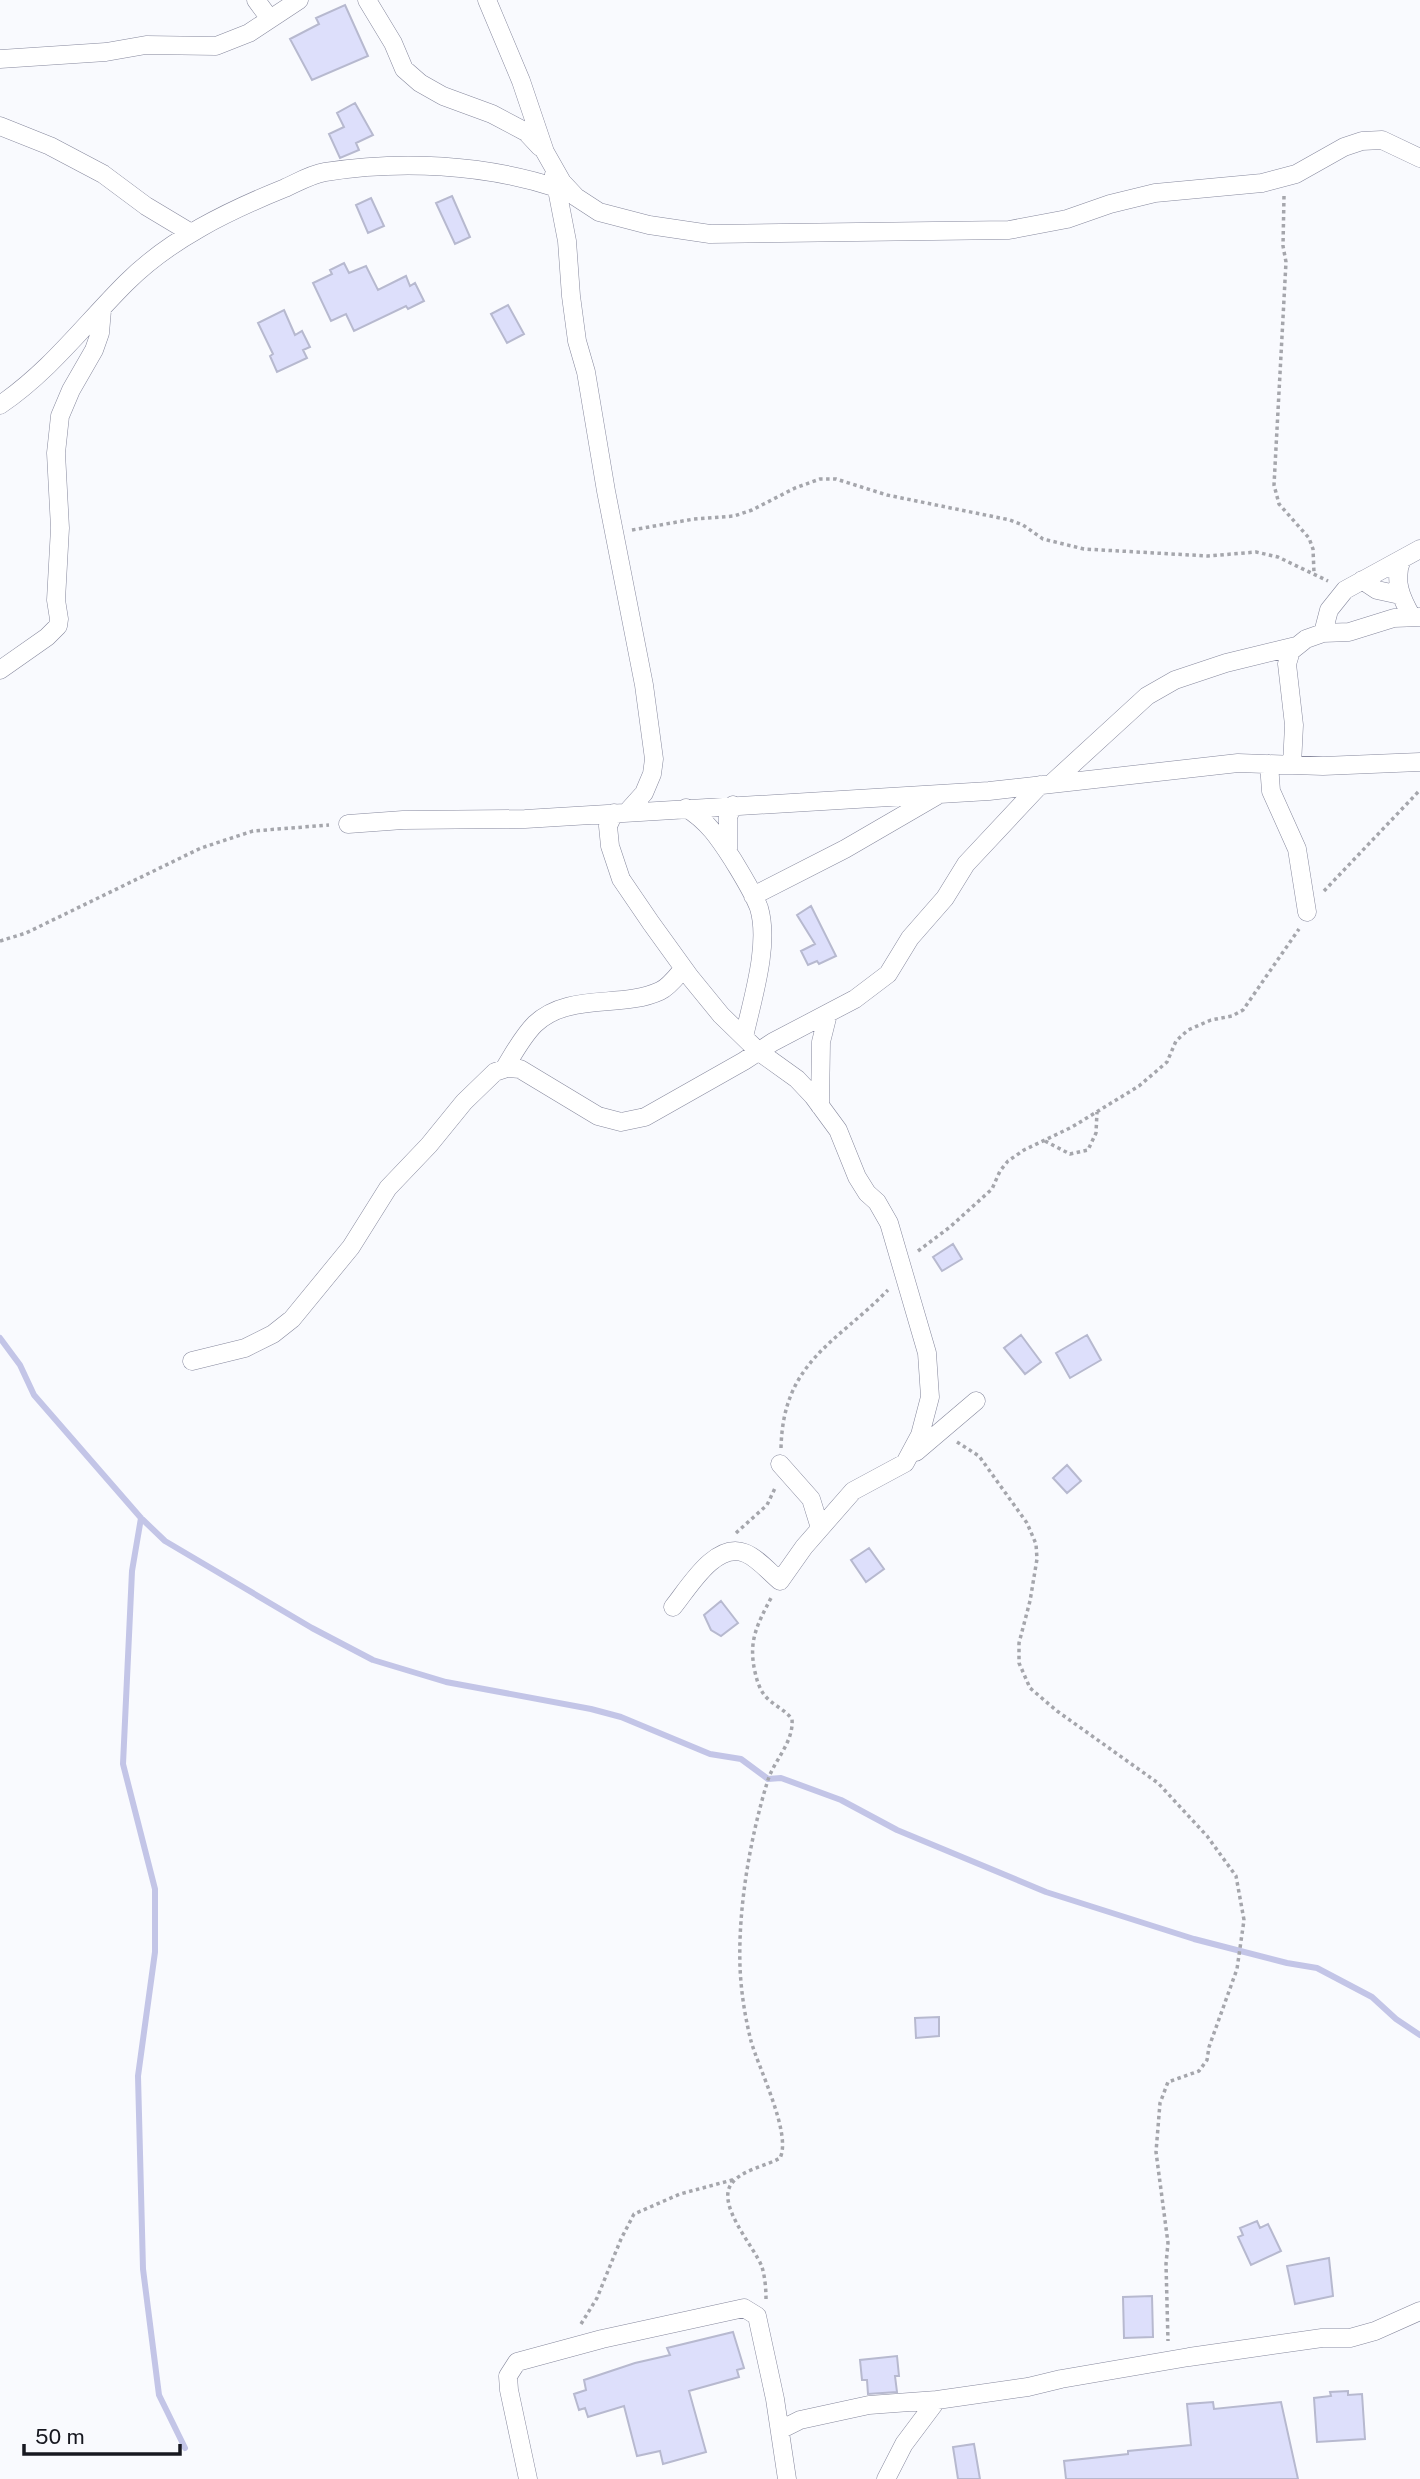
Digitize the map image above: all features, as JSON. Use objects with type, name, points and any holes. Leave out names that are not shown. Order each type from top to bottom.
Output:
[{"type":"street","points":[[256,0],[270,19]]},
{"type":"street","points":[[0,59],[106,52],[146,46],[215,46],[249,33],[299,0]]},
{"type":"street","points":[[367,0],[393,43],[404,69],[420,83],[443,96],[492,114],[526,132],[548,158],[562,182],[576,197],[600,212],[649,225],[710,234],[1009,230],[1067,219],[1110,204],[1155,193],[1262,183],[1307,168],[1345,147],[1362,141],[1382,140],[1420,158]]},
{"type":"street","points":[[486,0],[521,81],[557,188],[567,241],[578,341],[645,685],[654,759],[652,774],[644,793],[608,827],[610,846],[621,879],[683,969],[721,1015],[758,1051],[797,1079],[838,1130],[857,1177],[867,1193],[877,1202],[889,1223],[927,1353],[930,1397],[920,1435],[905,1463],[853,1491],[820,1528],[780,1581],[750,1556],[740,1552],[728,1554],[699,1571],[673,1607]]},
{"type":"street","points":[[0,126],[50,146],[103,174],[146,206],[191,233]]},
{"type":"street","points":[[0,405],[41,374],[127,282],[179,240],[245,204],[322,172],[408,166],[495,172],[557,188]]},
{"type":"street","points":[[0,670],[58,626],[56,600],[60,528],[56,453],[60,416],[71,390],[94,350],[100,332],[102,310]]},
{"type":"street","points":[[1323,633],[1329,610],[1345,590],[1420,549]]},
{"type":"street","points":[[1402,559],[1398,578],[1400,595],[1416,617]]},
{"type":"street","points":[[1362,580],[1377,590],[1400,595]]},
{"type":"street","points":[[192,1361],[245,1348],[273,1334],[292,1319],[351,1247],[388,1188],[495,1072],[520,1069],[598,1116],[621,1122],[645,1117],[758,1051],[855,999],[888,974],[910,938],[945,898],[966,864],[1046,784],[1147,696],[1175,680],[1226,663],[1296,646],[1323,633],[1349,632],[1378,621],[1416,617]]},
{"type":"street","points":[[1292,765],[1294,725],[1287,664],[1288,657],[1296,646]]},
{"type":"street","points":[[348,824],[402,820],[525,819],[941,793],[1238,763],[1292,765],[1420,762]]},
{"type":"street","points":[[1269,764],[1271,791],[1297,849],[1307,912]]},
{"type":"street","points":[[753,896],[845,849],[941,793]]},
{"type":"street","points":[[729,855],[727,817],[733,805]]},
{"type":"street","points":[[686,808],[699,816],[717,835],[759,909],[763,940],[744,1037]]},
{"type":"street","points":[[504,1069],[524,1037],[551,1013],[589,1002],[641,997],[662,990],[683,969]]},
{"type":"street","points":[[820,1106],[821,1042],[828,1014]]},
{"type":"street","points":[[908,1458],[976,1401]]},
{"type":"street","points":[[780,1464],[811,1499],[820,1528]]},
{"type":"street","points":[[528,2479],[508,2376],[517,2362],[744,2308],[755,2313],[759,2325],[787,2479]]},
{"type":"street","points":[[779,2430],[800,2420],[830,2412],[906,2400],[937,2400],[1028,2387],[1169,2360],[1322,2338],[1350,2338],[1375,2331],[1420,2311]]},
{"type":"street","points":[[886,2479],[904,2444],[937,2400]]},
{"type":"path","points":[[1285,177],[1283,246],[1286,262],[1274,485],[1279,504],[1309,538],[1313,549],[1314,573]]},
{"type":"path","points":[[615,531],[734,516],[820,478],[836,479],[887,495],[1010,520],[1023,525],[1043,540],[1084,549],[1208,556],[1256,552],[1278,557],[1345,590]]},
{"type":"path","points":[[728,1554],[732,1538],[739,1529],[767,1505],[778,1481],[786,1407],[800,1375],[826,1344],[885,1293],[904,1273],[918,1250],[950,1227],[992,1189],[1008,1161],[1097,1112],[1154,1075],[1167,1062],[1176,1041],[1188,1030],[1211,1020],[1233,1016],[1243,1010],[1294,938],[1312,903],[1420,790]]},
{"type":"path","points":[[0,941],[26,933],[201,848],[253,831],[348,824]]},
{"type":"path","points":[[1045,1141],[1070,1154],[1088,1150],[1096,1133],[1097,1112]]},
{"type":"path","points":[[939,1431],[979,1457],[1027,1523],[1036,1544],[1037,1559],[1030,1601],[1019,1643],[1019,1663],[1030,1688],[1057,1711],[1158,1783],[1207,1836],[1236,1877],[1244,1920],[1237,1969],[1209,2047],[1207,2060],[1199,2071],[1168,2082],[1160,2103],[1156,2152],[1168,2243],[1166,2283],[1169,2360]]},
{"type":"path","points":[[561,2350],[586,2318],[597,2298],[634,2214],[680,2194],[736,2179],[780,2158],[783,2147],[778,2121],[752,2043],[743,2004],[740,1966],[742,1910],[759,1810],[768,1779],[792,1733],[792,1719],[765,1697],[758,1684],[752,1658],[755,1629],[780,1581]]},
{"type":"path","points":[[736,2179],[728,2192],[728,2203],[762,2267],[766,2287],[766,2305],[759,2325]]},
{"type":"building","points":[[345,5],[368,56],[312,80],[290,39],[319,24],[316,18]]},
{"type":"building","points":[[355,103],[373,135],[356,143],[359,150],[340,158],[329,134],[344,127],[337,113]]},
{"type":"building","points":[[452,196],[470,237],[455,244],[436,203]]},
{"type":"building","points":[[371,198],[384,226],[368,233],[356,205]]},
{"type":"building","points":[[344,263],[349,273],[366,266],[378,290],[406,276],[410,286],[415,283],[424,301],[408,309],[406,306],[354,331],[346,314],[331,321],[313,283],[332,274],[330,270]]},
{"type":"building","points":[[508,305],[524,334],[507,343],[491,314]]},
{"type":"building","points":[[284,310],[295,335],[302,331],[310,347],[303,350],[307,358],[277,372],[270,356],[273,354],[258,323]]},
{"type":"building","points":[[811,906],[836,956],[819,964],[817,961],[808,965],[801,951],[815,944],[797,915]]},
{"type":"building","points":[[953,1244],[962,1259],[942,1271],[933,1257]]},
{"type":"building","points":[[1021,1335],[1041,1362],[1025,1374],[1004,1348]]},
{"type":"building","points":[[1087,1335],[1101,1360],[1070,1378],[1056,1353]]},
{"type":"building","points":[[1067,1465],[1081,1481],[1067,1493],[1053,1478]]},
{"type":"building","points":[[869,1548],[884,1569],[866,1582],[851,1560]]},
{"type":"building","points":[[721,1601],[738,1623],[721,1636],[711,1630],[704,1615]]},
{"type":"building","points":[[939,2017],[939,2036],[916,2038],[915,2018]]},
{"type":"building","points":[[1257,2221],[1260,2228],[1268,2224],[1281,2251],[1251,2265],[1238,2237],[1243,2235],[1240,2228]]},
{"type":"building","points":[[1329,2258],[1333,2296],[1295,2304],[1287,2266]]},
{"type":"building","points":[[1152,2296],[1153,2337],[1124,2338],[1123,2297]]},
{"type":"building","points":[[733,2332],[744,2368],[737,2370],[739,2377],[689,2391],[706,2452],[663,2464],[660,2451],[637,2456],[624,2406],[588,2417],[585,2408],[579,2410],[574,2394],[586,2390],[584,2380],[670,2355],[667,2348]]},
{"type":"building","points":[[897,2356],[897,2392],[868,2394],[867,2380],[862,2380],[860,2360]]},
{"type":"building","points":[[1348,2391],[1348,2395],[1362,2394],[1365,2439],[1317,2442],[1314,2398],[1331,2396],[1330,2392]]},
{"type":"building","points":[[1213,2402],[1214,2409],[1281,2402],[1298,2479],[1066,2479],[1064,2461],[1191,2445],[1187,2404]]},
{"type":"building","points":[[974,2444],[980,2479],[958,2479],[953,2447]]},
{"type":"waterway","points":[[0,1338],[20,1365],[34,1395],[141,1518],[165,1541],[312,1628],[373,1660],[446,1682],[621,1717],[710,1754],[741,1759],[768,1779],[781,1778],[841,1800],[897,1830],[1046,1892],[1194,1939],[1317,1968],[1372,1997],[1396,2019],[1420,2035]]},
{"type":"waterway","points":[[141,1518],[132,1571],[123,1764],[155,1889],[155,1952],[138,2076],[143,2269],[159,2395],[185,2448]]}]
